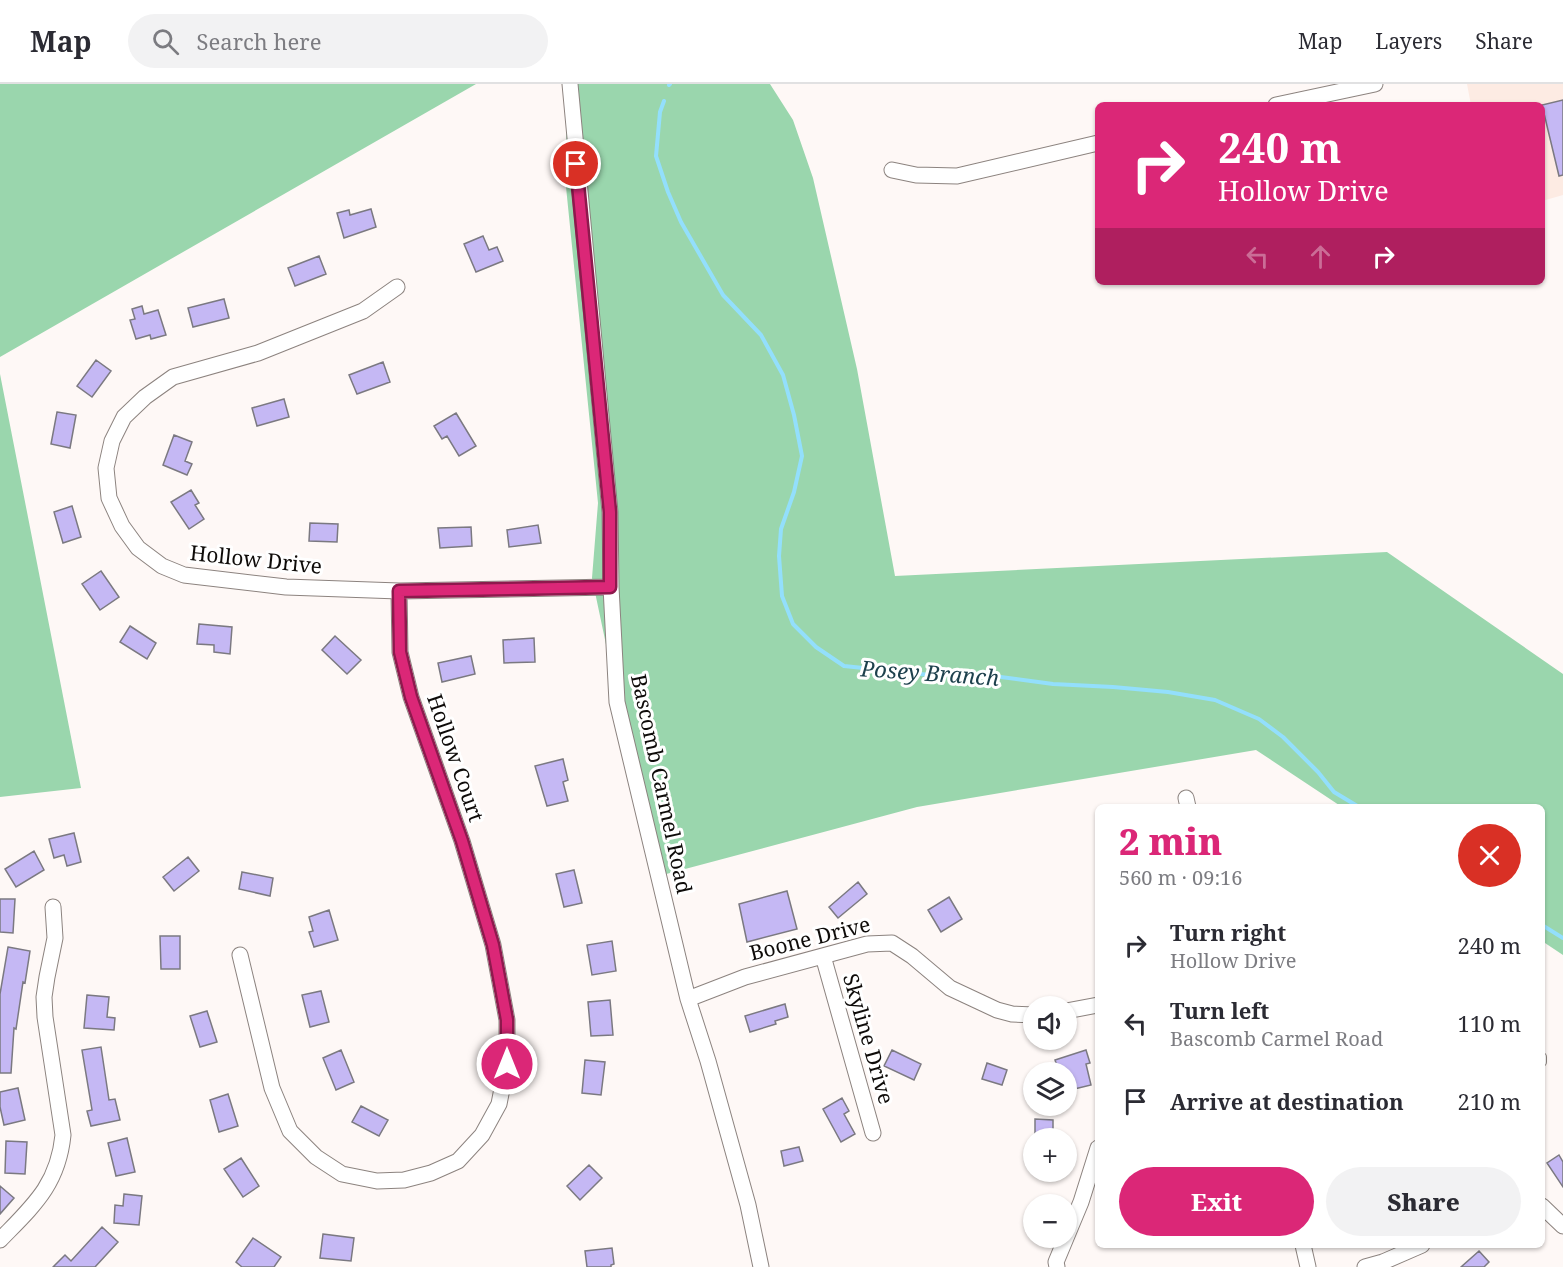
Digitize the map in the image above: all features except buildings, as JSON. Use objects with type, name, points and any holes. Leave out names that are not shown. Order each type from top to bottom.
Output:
[{"type":"street","name":"Bascomb Carmel Road","points":[[570,84],[610,512],[610,587],[617,702],[688,999],[708,1061],[748,1205],[761,1267]]},
{"type":"street","points":[[1290,102],[1375,84]]},
{"type":"street","points":[[892,170],[916,175],[957,177],[1095,144]]},
{"type":"street","name":"Hollow Drive","points":[[397,287],[363,311],[258,353],[173,377],[145,397],[124,417],[112,441],[106,468],[110,498],[122,526],[138,548],[162,566],[184,575],[286,587],[399,591],[610,587]]},
{"type":"street","name":"Hollow Court","points":[[240,955],[272,1088],[290,1131],[316,1157],[342,1174],[377,1180],[404,1179],[431,1173],[458,1161],[482,1135],[499,1104],[507,1064],[507,1020],[493,945],[465,852],[411,697],[400,652],[399,591]]},
{"type":"street","points":[[0,1240],[45,1191],[55,1174],[61,1155],[63,1135],[44,997],[55,938],[53,907]]},
{"type":"street","name":"Boone Drive","points":[[688,999],[745,977],[867,944],[892,943],[912,956],[950,988],[997,1010],[1023,1014]]},
{"type":"street","name":"Skyline Drive","points":[[823,956],[873,1133]]},
{"type":"street","points":[[1077,1009],[1095,1006]]},
{"type":"street","points":[[1057,1267],[1056,1262],[1081,1203],[1095,1158]]},
{"type":"street","points":[[1545,1209],[1563,1226]]},
{"type":"street","points":[[1304,1248],[1308,1267]]},
{"type":"street","points":[[1365,1267],[1414,1248]]},
{"type":"shaded area","points":[[1467,84],[1563,84],[1563,195],[1545,200],[1545,102],[1470,102]]},
{"type":"green space","points":[[0,84],[476,84],[0,357]]},
{"type":"green space","points":[[568,84],[770,84],[793,120],[813,178],[857,369],[895,576],[1387,552],[1563,674],[1563,955],[1545,943],[1545,804],[1337,804],[1256,750],[917,807],[655,877],[592,578],[598,503],[565,177]]},
{"type":"green space","points":[[0,374],[81,788],[0,797]]},
{"type":"waterway","name":"Posey Branch","points":[[664,101],[660,112],[656,156],[668,192],[681,222],[723,295],[761,335],[783,375],[794,415],[802,456],[794,492],[781,529],[779,556],[782,596],[793,624],[816,647],[844,666],[930,675],[978,674],[1053,684],[1168,692],[1215,700],[1259,719],[1283,737],[1318,772],[1334,792],[1354,804]]},
{"type":"waterway","name":"Posey Branch","points":[[1545,927],[1563,938]]},
{"type":"route","points":[[507,1064],[507,1020],[493,945],[462,841],[411,697],[400,652],[399,591],[610,587],[610,512],[576,164]]}]
